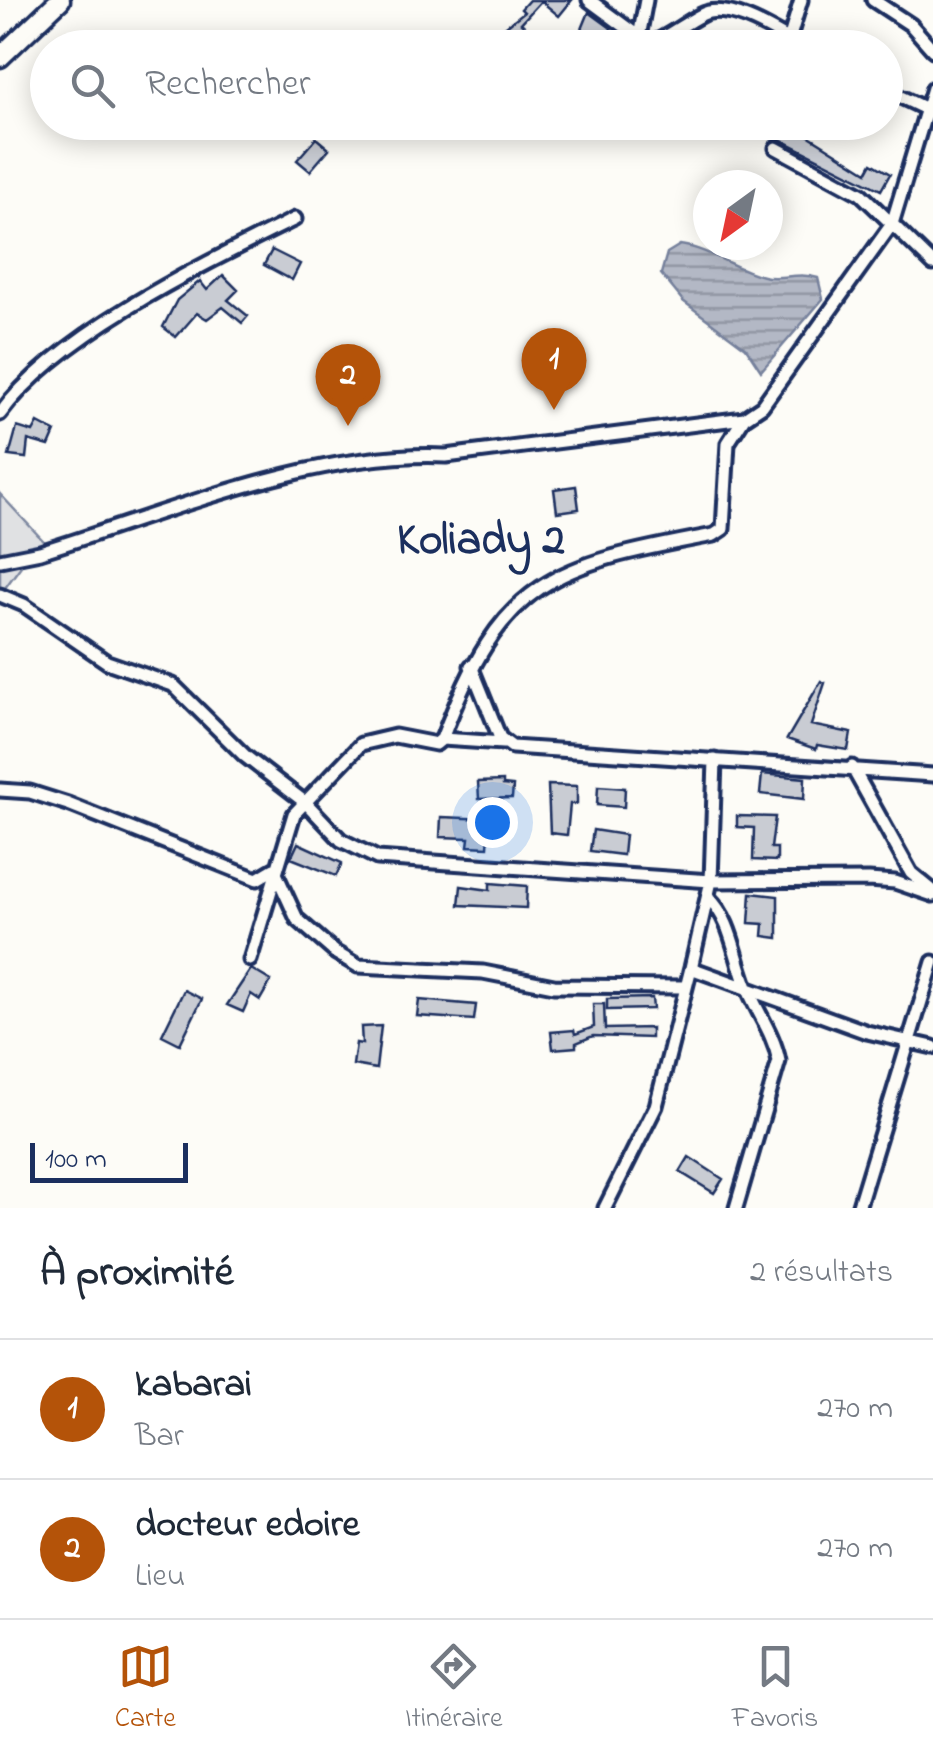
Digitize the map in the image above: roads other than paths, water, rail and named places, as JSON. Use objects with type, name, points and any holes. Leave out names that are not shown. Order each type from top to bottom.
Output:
[{"type":"main road","points":[[0,57],[60,0]]},
{"type":"street","points":[[590,0],[630,30]]},
{"type":"street","points":[[640,30],[646,0]]},
{"type":"street","points":[[792,30],[801,0]]},
{"type":"street","points":[[873,0],[911,25],[933,50]]},
{"type":"street","points":[[674,30],[704,12],[732,12],[769,30]]},
{"type":"street","points":[[250,960],[290,821],[361,744],[394,736],[436,744],[442,738],[471,666],[508,612],[542,583],[611,556],[714,535],[723,529],[728,443],[744,418],[762,406],[892,224],[927,140],[933,88]]},
{"type":"street","points":[[903,98],[928,110]]},
{"type":"street","points":[[776,148],[860,194],[933,264]]},
{"type":"street","points":[[0,414],[85,338],[209,262],[295,219]]},
{"type":"street","points":[[0,560],[40,552],[298,473],[407,454],[446,456],[744,418]]},
{"type":"street","points":[[0,595],[24,605],[107,662],[173,685],[245,756],[306,804],[341,840],[377,858],[711,880],[882,881],[933,893]]},
{"type":"street","points":[[471,666],[504,744]]},
{"type":"street","points":[[442,738],[933,775]]},
{"type":"street","points":[[604,1208],[656,1106],[692,968],[711,880],[715,760]]},
{"type":"street","points":[[852,768],[911,873],[933,893]]},
{"type":"street","points":[[0,790],[30,792],[68,804],[257,879],[349,962],[378,970],[484,972],[554,986],[684,987]]},
{"type":"street","points":[[257,879],[274,869]]},
{"type":"street","points":[[274,869],[297,919]]},
{"type":"street","points":[[708,896],[724,916],[746,986],[774,1038],[779,1061],[736,1208]]},
{"type":"street","points":[[858,1208],[933,962]]},
{"type":"street","points":[[692,968],[867,1032],[933,1047]]},
{"type":"place","name":"kabarai","points":[[554,410]]},
{"type":"place","name":"docteur edoire","points":[[348,426]]},
{"type":"district","name":"Koliady 2","points":[[481,537]]}]
